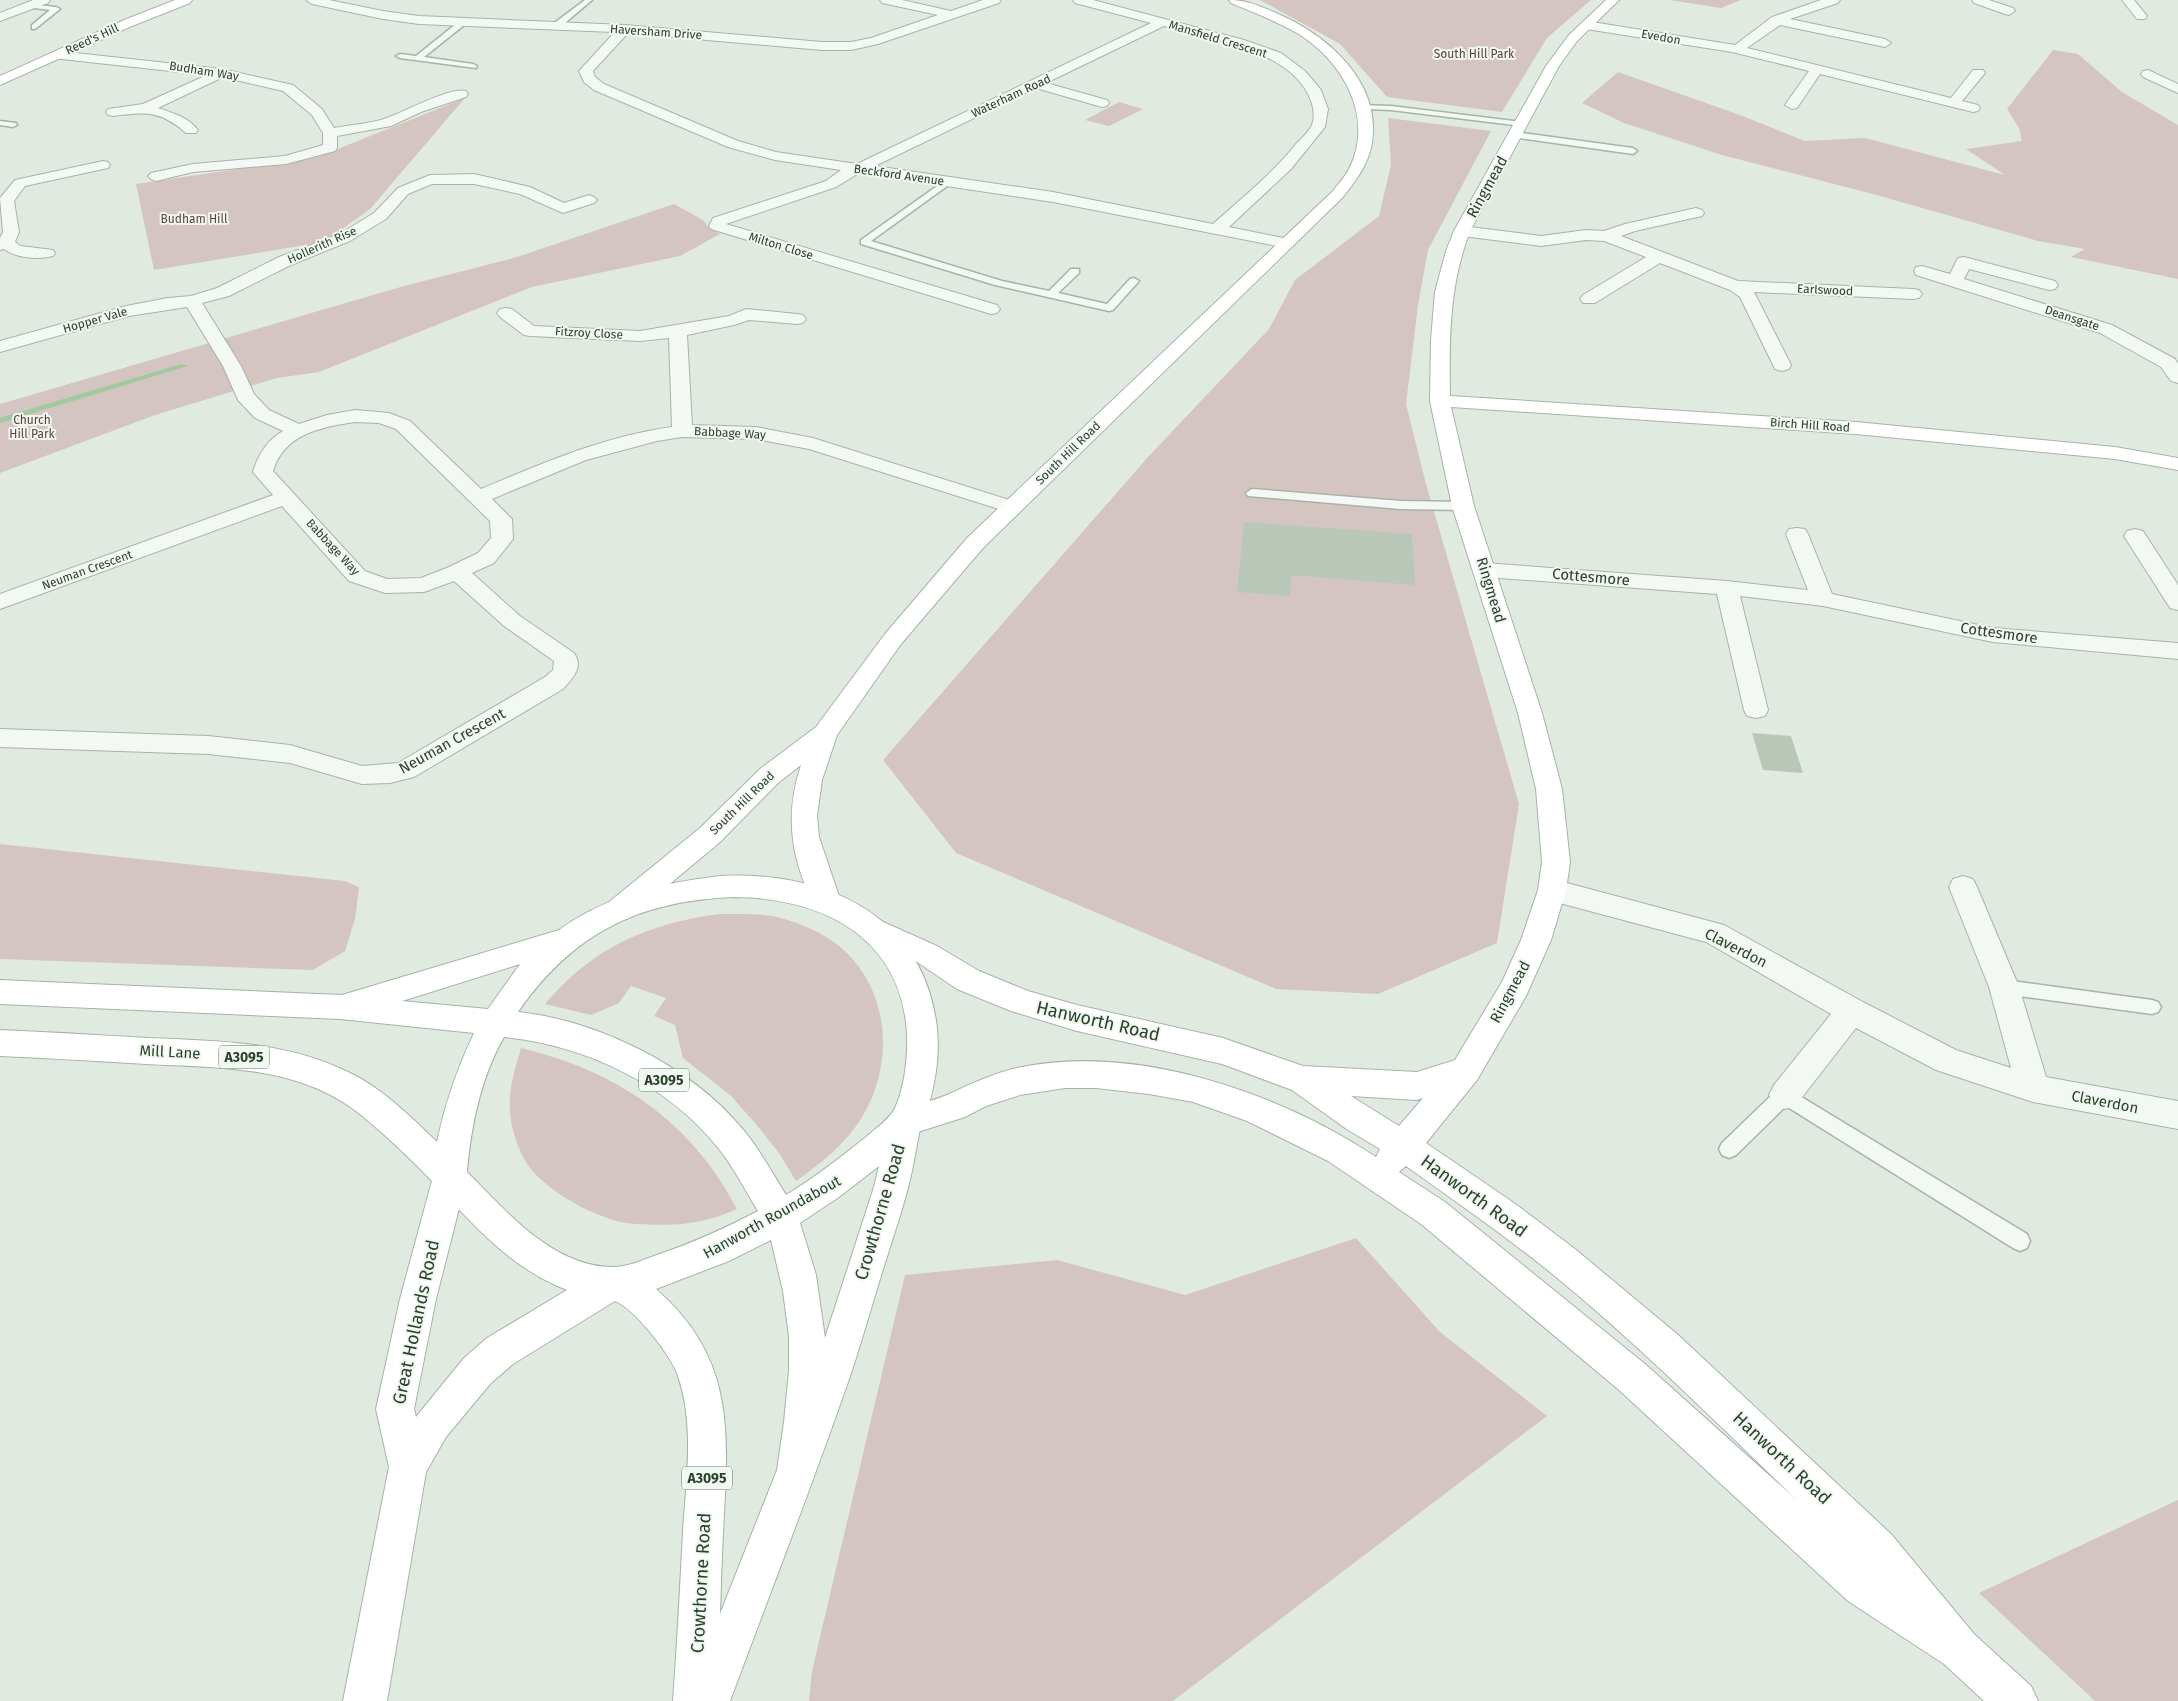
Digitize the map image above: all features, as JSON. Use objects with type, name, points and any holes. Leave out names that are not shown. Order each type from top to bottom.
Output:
[{"type":"street","points":[[0,17],[44,0]]},
{"type":"street","name":"Reed's Hill","points":[[0,81],[128,22],[184,0]]},
{"type":"street","name":"Haversham Drive","points":[[312,0],[383,15],[420,20],[625,29],[822,46],[851,46],[874,41],[948,14],[994,0]]},
{"type":"street","points":[[886,0],[948,14]]},
{"type":"street","name":"Mansfield Crescent","points":[[1079,0],[1240,43],[1276,56],[1300,74],[1314,90],[1321,109],[1318,127],[1286,166],[1216,230]]},
{"type":"street","name":"South Hill Road","points":[[619,910],[710,835],[769,776],[825,733],[893,640],[976,543],[1338,194],[1356,170],[1365,143],[1367,126],[1365,107],[1349,75],[1332,55],[1311,37],[1235,0]]},
{"type":"street","name":"Ringmead","points":[[1379,1176],[1402,1145],[1466,1070],[1515,987],[1536,940],[1552,890],[1556,862],[1549,789],[1530,713],[1463,506],[1440,401],[1440,340],[1444,292],[1454,251],[1462,231],[1553,66],[1573,38],[1612,0]]},
{"type":"street","points":[[1737,50],[1776,20],[1803,8],[1834,0]]},
{"type":"street","points":[[1978,0],[2009,11]]},
{"type":"street","points":[[2128,0],[2142,16]]},
{"type":"street","points":[[383,15],[408,6]]},
{"type":"street","points":[[1776,20],[1885,43]]},
{"type":"street","name":"Waterham Road","points":[[856,168],[1163,22]]},
{"type":"street","name":"Evedon","points":[[1586,25],[1737,50],[1893,90],[1954,102],[1973,108]]},
{"type":"street","name":"Beckford Avenue","points":[[625,29],[586,71],[589,79],[599,87],[733,144],[775,156],[1053,197],[1287,243]]},
{"type":"street","points":[[1858,38],[1874,32]]},
{"type":"street","name":"Budham Way","points":[[56,55],[151,63],[222,73],[288,88],[317,112],[330,140]]},
{"type":"street","points":[[1792,105],[1817,69]]},
{"type":"street","points":[[114,112],[146,108],[222,73]]},
{"type":"street","points":[[1954,102],[1978,73]]},
{"type":"street","points":[[2148,74],[2178,90]]},
{"type":"street","points":[[1036,84],[1102,102]]},
{"type":"street","points":[[156,176],[202,167],[286,160],[330,140],[386,123],[416,109],[461,94]]},
{"type":"street","points":[[146,108],[178,119],[191,130]]},
{"type":"street","points":[[47,253],[17,251],[6,240],[6,201],[20,183],[102,165]]},
{"type":"street","points":[[474,179],[491,168]]},
{"type":"street","name":"Milton Close","points":[[856,168],[831,184],[719,221],[717,226],[990,309]]},
{"type":"street","name":"Hollerith Rise","points":[[192,301],[223,292],[285,261],[344,238],[380,216],[402,191],[430,180],[474,179],[525,190],[568,212],[589,200]]},
{"type":"street","name":"Earlswood","points":[[1606,236],[1631,227],[1696,213]]},
{"type":"street","name":"Earlswood","points":[[1462,231],[1540,241],[1586,235],[1606,236],[1736,286],[1747,294],[1782,365]]},
{"type":"street","points":[[1589,299],[1659,256]]},
{"type":"street","name":"Deansgate","points":[[1955,280],[1964,262],[2049,285]]},
{"type":"street","name":"Deansgate","points":[[1922,271],[2106,329],[2168,363],[2178,377]]},
{"type":"street","name":"Earlswood","points":[[1736,286],[1913,294]]},
{"type":"street","points":[[192,301],[232,366],[245,396],[262,414],[298,431]]},
{"type":"street","name":"Hopper Vale","points":[[0,347],[126,311],[168,303],[192,301]]},
{"type":"street","name":"Fitzroy Close","points":[[506,313],[530,331],[640,336],[734,320],[744,307],[797,318]]},
{"type":"street","points":[[678,331],[682,431]]},
{"type":"street","name":"Birch Hill Road","points":[[1440,401],[1856,428],[2115,453],[2178,464]]},
{"type":"street","name":"Babbage Way","points":[[355,416],[382,417],[403,425],[501,519],[502,539],[486,558],[457,572],[424,585],[385,586],[357,576],[287,497],[263,472],[265,459],[279,444],[298,431],[324,421],[355,416]]},
{"type":"street","name":"Babbage Way","points":[[479,497],[579,456],[655,435],[682,431],[756,433],[813,444],[1012,507]]},
{"type":"street","name":"Neuman Crescent","points":[[0,602],[287,497]]},
{"type":"street","points":[[1797,534],[1822,599]]},
{"type":"street","points":[[2135,536],[2178,603]]},
{"type":"street","name":"Cottesmore","points":[[1485,570],[1727,588],[1822,599],[1993,635],[2178,651]]},
{"type":"street","name":"Neuman Crescent","points":[[0,738],[208,745],[290,754],[362,775],[390,774],[405,771],[554,684],[565,672],[566,658],[512,621],[457,572]]},
{"type":"street","points":[[1727,588],[1756,710]]},
{"type":"street","points":[[825,733],[808,783],[804,828],[806,841],[827,902]]},
{"type":"street","name":"Hanworth Roundabout","points":[[726,886],[771,888],[827,902],[872,928],[896,956],[916,996],[924,1038],[913,1100],[905,1122],[842,1178],[721,1248],[696,1259],[617,1284],[593,1282],[574,1276],[533,1255],[498,1228],[450,1177],[450,1159],[461,1110],[476,1063],[495,1023],[510,999],[530,971],[566,939],[584,926],[619,910],[682,892],[726,886]]},
{"type":"street","points":[[1963,887],[2004,988],[2033,1088]]},
{"type":"street","name":"Claverdon","points":[[1552,890],[1714,933],[1852,1011],[1947,1061],[2033,1088],[2178,1115]]},
{"type":"street","name":"Hanworth Road","points":[[872,928],[927,954],[968,980],[1022,1002],[1078,1018],[1223,1051],[1303,1080],[1359,1120],[1402,1145],[1502,1214],[1563,1261],[1664,1347],[1877,1548],[1959,1649],[2016,1701]]},
{"type":"street","name":"A3095","points":[[340,1007],[566,939]]},
{"type":"street","name":"A3095","points":[[0,992],[340,1007],[495,1023],[554,1031],[582,1039],[635,1062],[663,1079],[713,1118],[735,1143],[779,1216]]},
{"type":"street","points":[[1785,1095],[1852,1011]]},
{"type":"street","name":"Mill Lane","points":[[0,1043],[201,1053],[251,1058],[310,1068],[344,1084],[364,1098],[450,1177]]},
{"type":"street","points":[[1303,1080],[1417,1086],[1466,1070]]},
{"type":"street","name":"Hanworth Road","points":[[905,1122],[954,1107],[1003,1086],[1037,1078],[1096,1074],[1149,1080],[1193,1088],[1258,1111],[1340,1151],[1433,1213],[1632,1377],[1863,1586],[1959,1649]]},
{"type":"street","name":"Crowthorne Road","points":[[708,1701],[828,1384],[891,1187],[905,1122]]},
{"type":"street","name":"Great Hollands Road","points":[[408,1467],[395,1409],[418,1299],[450,1177]]},
{"type":"street","name":"Crowthorne Road","points":[[779,1216],[794,1260],[807,1338],[804,1416],[796,1472]]},
{"type":"street","name":"Crowthorne Road","points":[[617,1284],[679,1338],[698,1374],[703,1400],[708,1461],[703,1525],[696,1701]]},
{"type":"street","name":"Great Hollands Road","points":[[365,1701],[408,1467],[433,1424],[477,1371],[500,1351],[528,1333],[617,1284]]},
{"type":"lane","points":[[556,26],[588,0]]},
{"type":"lane","points":[[28,6],[56,9],[36,27]]},
{"type":"lane","points":[[418,58],[464,22]]},
{"type":"lane","points":[[400,56],[474,66]]},
{"type":"lane","points":[[1365,107],[1448,114],[1518,130],[1633,151]]},
{"type":"lane","points":[[0,123],[14,125]]},
{"type":"lane","points":[[947,182],[864,242],[1000,283],[1108,308],[1134,281]]},
{"type":"lane","points":[[1051,295],[1075,271]]},
{"type":"lane","points":[[1252,492],[1401,504],[1463,506]]},
{"type":"lane","points":[[2004,988],[2152,1007]]},
{"type":"lane","points":[[1729,1149],[1785,1095],[2020,1241]]},
{"type":"green space","name":"South Hill Park","points":[[1260,0],[1591,0],[1547,38],[1502,112],[1387,97],[1340,44]]},
{"type":"green space","points":[[1669,0],[1741,0],[1721,8]]},
{"type":"green space","points":[[2053,50],[2078,54],[2122,92],[2178,125],[2178,279],[2071,257],[2085,249],[2038,241],[1873,194],[1722,155],[1624,123],[1582,103],[1618,72],[1740,115],[1805,141],[1865,138],[2005,175],[1966,149],[2022,141],[2019,128],[2007,109]]},
{"type":"green space","name":"Budham Hill","points":[[465,98],[370,209],[324,242],[154,270],[136,184],[318,157]]},
{"type":"green space","points":[[1119,102],[1143,109],[1109,126],[1085,120]]},
{"type":"green space","points":[[1388,118],[1491,131],[1428,250],[1418,305],[1406,404],[1426,484],[1519,804],[1497,943],[1378,994],[1276,989],[956,853],[883,760],[1148,457],[1269,329],[1295,280],[1379,216],[1391,165]]},
{"type":"green space","name":"Church Hill Park","points":[[674,204],[703,220],[709,228],[720,234],[680,256],[532,287],[319,372],[277,378],[155,415],[0,473],[0,404],[404,286],[514,258]]},
{"type":"green space","points":[[0,844],[345,881],[359,887],[355,919],[345,951],[313,970],[0,959]]},
{"type":"green space","points":[[721,914],[757,914],[778,917],[818,932],[839,946],[855,962],[868,981],[877,1002],[882,1024],[883,1046],[875,1091],[859,1123],[843,1142],[796,1181],[779,1153],[731,1096],[683,1058],[675,1025],[654,1016],[666,998],[631,986],[619,1003],[591,1015],[545,1004],[582,967],[624,941],[646,931],[669,924]]},
{"type":"green space","points":[[521,1048],[589,1070],[648,1104],[674,1125],[697,1150],[718,1178],[737,1209],[696,1222],[663,1225],[630,1223],[621,1222],[581,1207],[554,1190],[531,1170],[524,1159],[513,1130],[510,1096],[512,1080]]},
{"type":"green space","points":[[1356,1238],[1440,1332],[1547,1416],[1173,1701],[809,1701],[812,1671],[905,1275],[1057,1260],[1185,1295]]},
{"type":"green space","points":[[2178,1500],[2178,1701],[2095,1701],[1979,1593]]},
{"type":"building","points":[[1244,522],[1412,534],[1415,585],[1291,575],[1290,596],[1237,592]]},
{"type":"building","points":[[1752,733],[1791,736],[1803,773],[1763,770]]},
{"type":"waterway","points":[[0,421],[184,366]]}]
